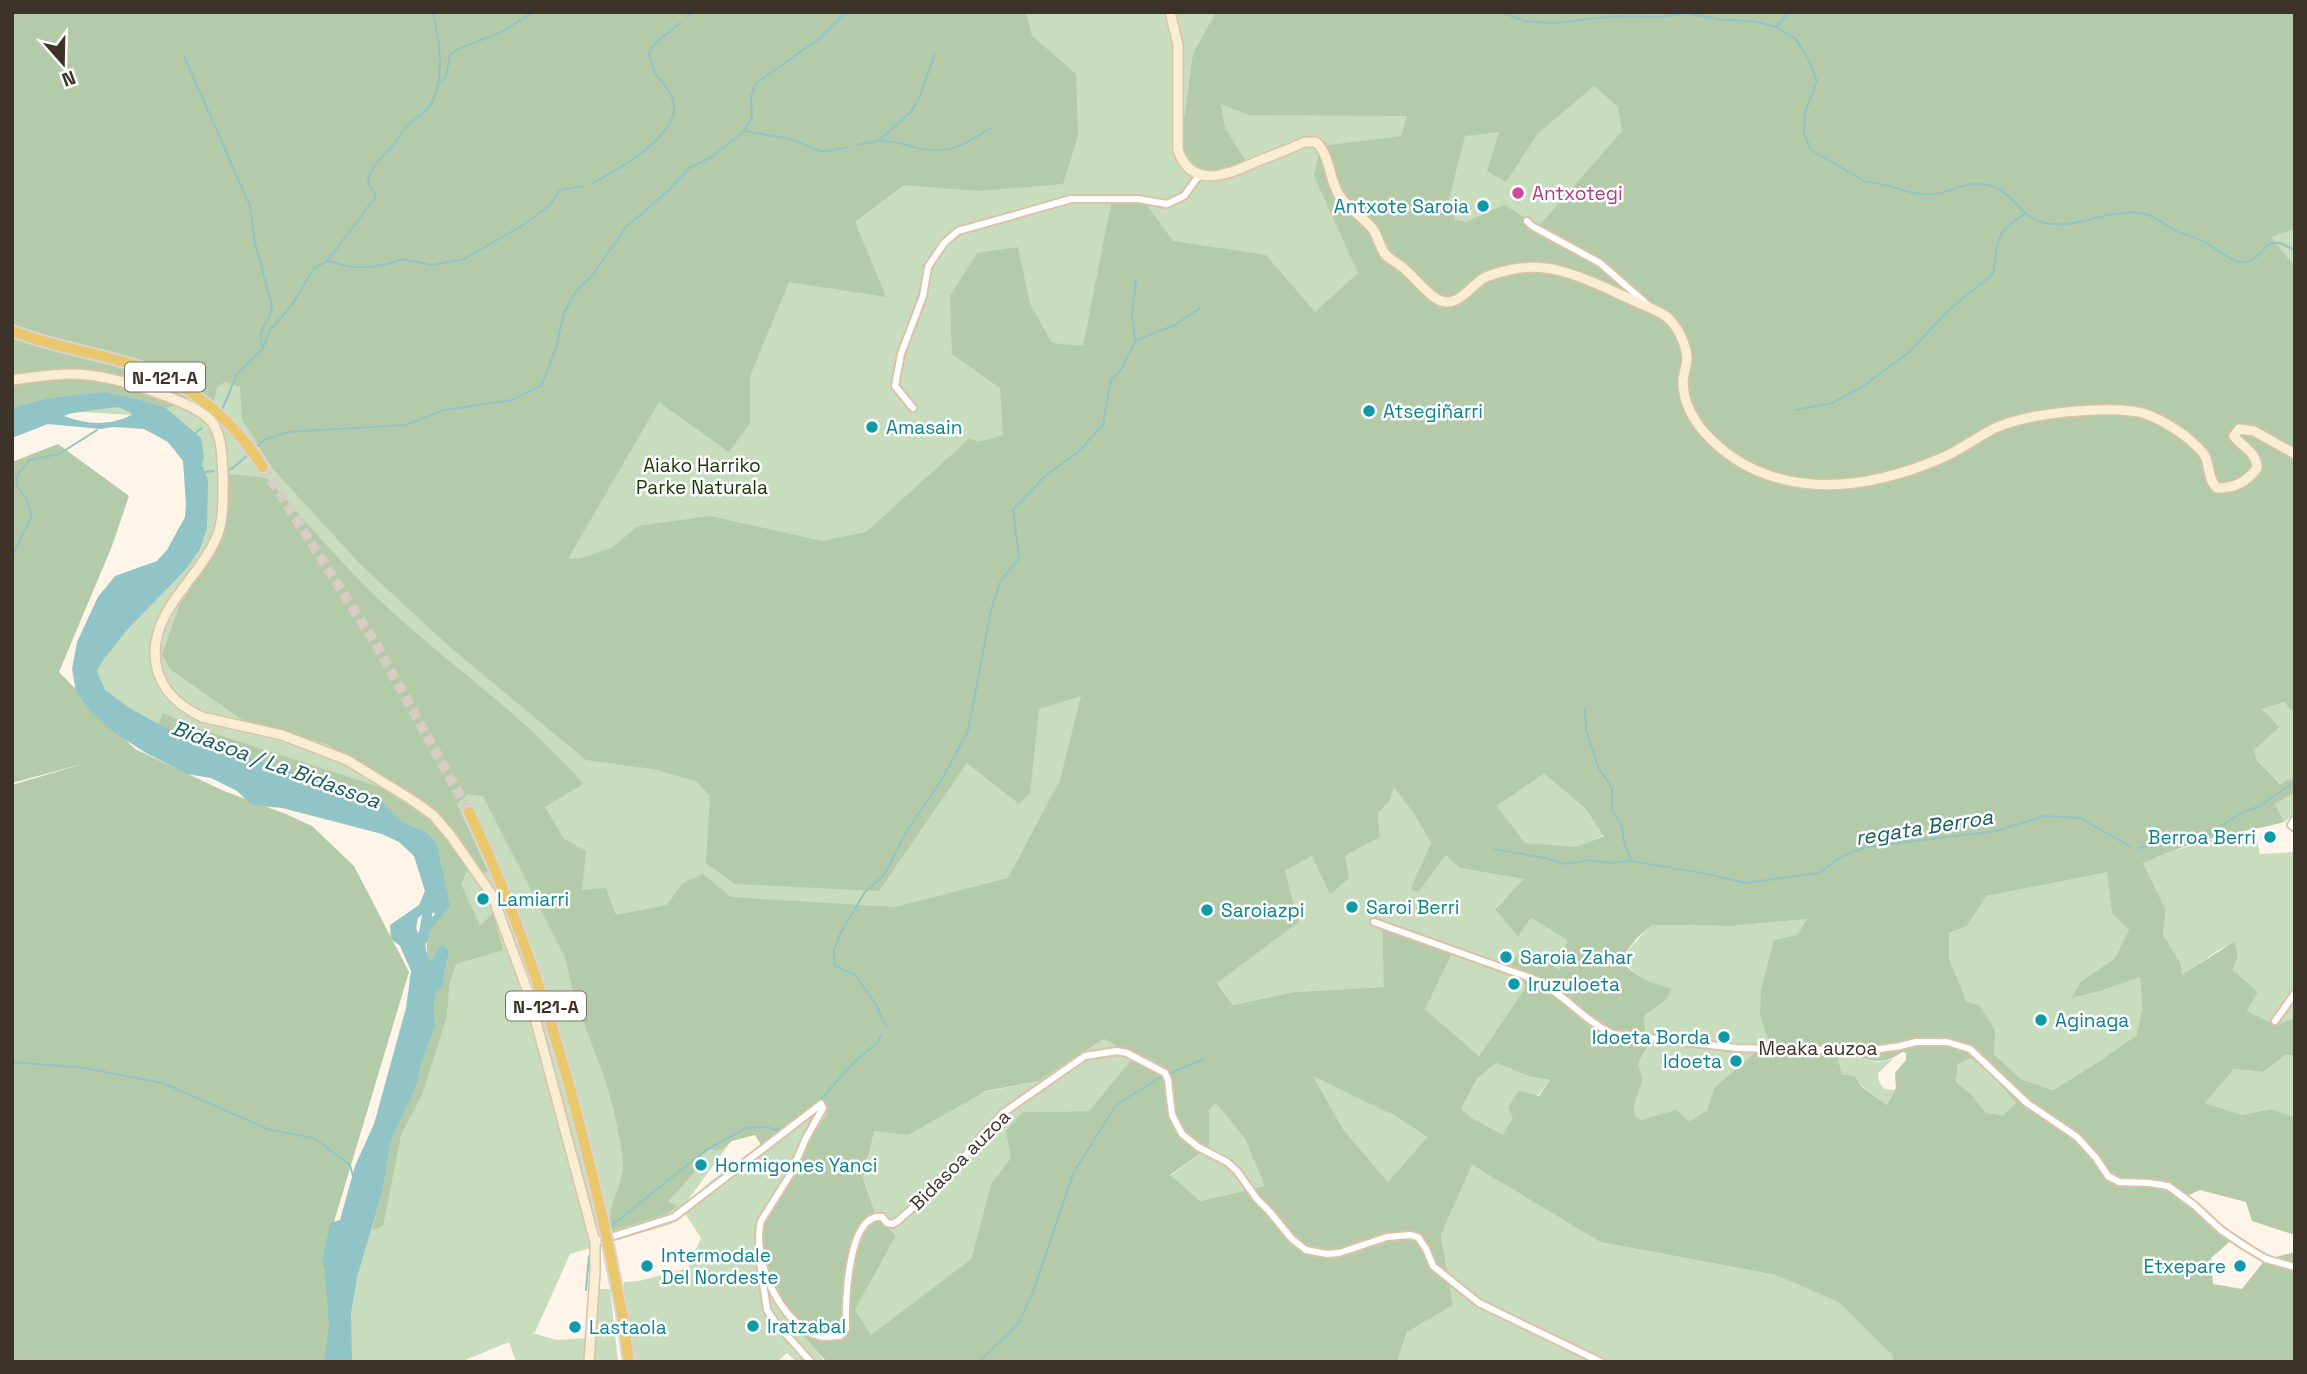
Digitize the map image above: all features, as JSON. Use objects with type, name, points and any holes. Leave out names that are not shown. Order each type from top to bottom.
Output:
[{"type":"highway","name":"N-121-A","points":[[12,331],[131,365],[183,387],[218,413],[241,437],[260,463]]},
{"type":"highway","name":"N-121-A","points":[[469,812],[506,896],[536,975],[575,1105],[604,1225],[629,1362]]},
{"type":"street","points":[[1170,12],[1178,44],[1178,150],[1190,168],[1208,177],[1224,176],[1305,142],[1316,142],[1323,152],[1339,195],[1373,229],[1386,256],[1405,268],[1438,300],[1454,302],[1483,278],[1516,269],[1540,268],[1578,275],[1652,309],[1675,326],[1683,342],[1686,358],[1683,382],[1689,411],[1719,446],[1747,466],[1773,477],[1828,485],[1872,480],[1943,457],[1996,427],[2029,417],[2099,410],[2134,411],[2160,420],[2185,436],[2204,453],[2211,481],[2217,488],[2230,488],[2244,482],[2257,468],[2257,461],[2252,453],[2234,436],[2239,429],[2254,431],[2295,454]]},
{"type":"street","points":[[913,408],[895,386],[901,354],[923,296],[928,267],[944,243],[958,231],[1070,198],[1138,199],[1167,204],[1184,196],[1200,174]]},
{"type":"street","points":[[1527,221],[1538,230],[1600,263],[1652,309]]},
{"type":"street","points":[[12,380],[86,374],[168,397],[194,408],[209,419],[217,433],[221,456],[223,481],[219,532],[210,553],[172,603],[159,630],[155,652],[162,684],[177,704],[202,718],[282,735],[346,760],[412,800],[433,815],[451,836],[492,895],[528,992],[595,1242],[589,1362]]},
{"type":"street","points":[[2295,819],[2291,825],[2295,828]]},
{"type":"street","name":"Meaka auzoa","points":[[1374,922],[1536,980],[1549,987],[1599,1028],[1613,1034],[1737,1048],[1866,1051],[1926,1042],[1947,1042],[1970,1049],[2027,1103],[2077,1137],[2108,1176],[2119,1182],[2168,1186],[2243,1245],[2266,1259],[2295,1268]]},
{"type":"street","points":[[2275,1020],[2295,993]]},
{"type":"street","name":"Bidasoa auzoa","points":[[760,1259],[773,1290],[794,1323],[819,1337],[840,1336],[846,1329],[845,1305],[852,1253],[864,1223],[874,1216],[882,1217],[887,1223],[893,1224],[899,1220],[941,1182],[1003,1114],[1085,1056],[1128,1052],[1165,1073],[1172,1115],[1182,1134],[1237,1171],[1292,1239],[1307,1250],[1327,1254],[1339,1253],[1387,1237],[1418,1237],[1433,1266],[1479,1303],[1601,1362]]},
{"type":"street","name":"Bidasoa auzoa","points":[[595,1242],[674,1217],[821,1104],[822,1113],[759,1228],[759,1266],[768,1310],[775,1322],[811,1362]]},
{"type":"green space","name":"Aiako Harriko Parke Naturala","points":[[12,12],[2295,12],[2295,510],[1463,718],[984,1092],[1039,1081],[1104,1039],[1134,1056],[1089,1111],[1023,1112],[1012,1158],[991,1184],[971,1259],[871,1336],[855,1310],[896,1236],[876,1215],[863,1179],[871,1143],[841,1085],[732,1140],[685,1204],[711,1181],[820,1101],[826,1113],[789,1183],[762,1224],[824,1362],[797,1362],[787,1353],[777,1362],[633,1362],[624,1303],[624,1282],[639,1281],[688,1268],[701,1238],[682,1209],[671,1224],[570,1254],[535,1332],[532,1333],[557,1340],[586,1338],[589,1289],[610,1289],[618,1362],[516,1362],[509,1342],[460,1362],[339,1362],[336,1346],[440,895],[418,842],[188,756],[87,682],[186,540],[191,468],[163,427],[132,415],[82,412],[25,420],[12,425]]},
{"type":"green space","name":"Aiako Harriko Parke Naturala","points":[[12,12],[1026,12],[1032,36],[1076,74],[1078,136],[1063,184],[979,191],[904,185],[855,222],[886,297],[789,282],[750,376],[750,423],[729,452],[659,402],[568,559],[581,558],[612,548],[638,526],[710,516],[822,541],[866,532],[970,438],[978,442],[1003,435],[1000,388],[952,354],[950,296],[977,253],[1018,247],[1030,304],[1052,343],[1083,346],[1111,204],[1146,204],[1173,241],[1266,255],[1315,312],[1358,273],[1314,176],[1321,146],[1401,136],[1407,116],[1248,115],[1221,104],[1225,128],[1247,163],[1206,177],[1180,150],[1193,54],[1216,12],[2295,12],[2295,229],[2271,237],[2295,267],[2295,712],[2289,709],[2285,702],[2262,709],[2280,727],[2254,750],[2257,760],[2280,784],[2295,777],[2295,792],[2275,804],[2284,822],[2200,841],[2143,863],[2166,910],[2163,934],[2181,964],[2182,975],[2235,941],[2238,957],[2233,970],[2258,992],[2247,1011],[2276,1025],[2295,1018],[2295,1056],[2286,1055],[2263,1072],[2234,1069],[2205,1103],[2242,1115],[2271,1109],[2295,1117],[2295,1235],[2252,1221],[2246,1202],[2200,1190],[2187,1196],[2233,1239],[2211,1258],[2213,1284],[2242,1289],[2265,1260],[2295,1252],[2295,1362],[1894,1362],[1892,1355],[1840,1303],[1776,1275],[1600,1242],[1472,1165],[1441,1235],[1453,1305],[1407,1332],[1397,1362],[824,1362],[788,1317],[764,1264],[762,1224],[788,1186],[812,1136],[826,1114],[820,1101],[761,1145],[755,1135],[732,1141],[720,1151],[710,1149],[693,1162],[699,1168],[668,1201],[677,1206],[669,1213],[611,1231],[610,1213],[622,1176],[623,1163],[606,1083],[576,1001],[566,959],[483,796],[468,794],[457,804],[488,871],[483,874],[449,826],[327,744],[247,723],[171,670],[162,655],[179,606],[221,541],[229,474],[267,478],[370,591],[521,721],[564,762],[583,784],[545,807],[564,839],[586,851],[582,890],[606,888],[616,915],[667,905],[682,884],[703,874],[731,897],[895,907],[1008,878],[1060,780],[1081,696],[1039,709],[1030,793],[1019,804],[967,763],[879,891],[735,884],[706,863],[710,796],[696,781],[653,769],[586,760],[451,648],[361,565],[272,468],[242,419],[240,387],[225,382],[217,387],[213,407],[204,409],[185,402],[166,408],[104,392],[48,398],[12,408]],"holes":[[[1594,86],[1618,107],[1622,131],[1539,226],[1504,205],[1466,222],[1455,220],[1449,199],[1465,136],[1499,132],[1487,171],[1506,182],[1538,133]],[[1544,774],[1585,808],[1604,836],[1576,847],[1525,843],[1497,806]],[[1394,787],[1431,843],[1410,889],[1418,892],[1446,855],[1459,868],[1524,879],[1495,909],[1518,937],[1531,918],[1567,940],[1560,970],[1523,949],[1510,965],[1522,979],[1525,988],[1479,1056],[1425,1009],[1453,951],[1382,926],[1384,987],[1294,992],[1233,1005],[1217,983],[1299,922],[1285,871],[1312,856],[1330,894],[1349,878],[1345,856],[1380,837],[1378,813],[1389,802]],[[2107,872],[2112,914],[2129,930],[2114,959],[2081,981],[2071,998],[2140,977],[2142,1007],[2137,1035],[2053,1090],[2021,1079],[1994,1054],[1995,1030],[1979,1005],[1967,1002],[1949,958],[1949,933],[1967,926],[1986,896]],[[1807,919],[1797,935],[1774,940],[1761,989],[1760,1016],[1769,1041],[1714,1088],[1707,1110],[1689,1121],[1676,1110],[1641,1120],[1635,1116],[1634,1105],[1643,1080],[1638,1063],[1647,1048],[1644,1016],[1665,1001],[1672,988],[1639,976],[1612,952],[1621,958],[1652,925],[1732,926]],[[1104,1039],[1134,1056],[1089,1111],[1023,1112],[1006,1131],[1011,1158],[991,1184],[971,1259],[871,1335],[855,1310],[896,1236],[876,1215],[863,1179],[874,1131],[908,1135],[986,1091],[1039,1081]],[[1906,1053],[1906,1060],[1895,1073],[1896,1088],[1887,1105],[1861,1086],[1855,1076],[1842,1074],[1838,1059],[1854,1057],[1876,1061]],[[1971,1058],[1989,1071],[2016,1103],[2003,1115],[1986,1113],[1971,1094],[1956,1082],[1958,1064]],[[1496,1063],[1531,1077],[1550,1080],[1539,1096],[1519,1091],[1508,1107],[1513,1118],[1503,1134],[1472,1118],[1461,1109],[1477,1079]],[[1313,1076],[1397,1117],[1427,1137],[1388,1182],[1343,1129]],[[1216,1103],[1245,1139],[1265,1186],[1200,1201],[1170,1175],[1209,1147],[1209,1110]]]},
{"type":"green space","points":[[58,444],[129,496],[112,546],[59,672],[135,749],[224,791],[312,826],[354,866],[409,972],[327,1245],[331,1362],[12,1362],[12,785],[86,763],[12,783],[12,462]]},
{"type":"green space","points":[[2286,702],[2289,709],[2295,712],[2295,777],[2281,784],[2257,760],[2254,750],[2280,727],[2262,709]]},
{"type":"green space","points":[[163,713],[197,728],[383,788],[439,826],[469,867],[461,884],[480,926],[493,913],[503,950],[456,964],[449,985],[447,1016],[422,1095],[401,1135],[383,1226],[372,1230],[382,1193],[391,1140],[418,1082],[420,1067],[435,1026],[433,1007],[436,992],[443,986],[449,951],[436,952],[431,963],[427,949],[430,929],[445,913],[441,861],[427,833],[403,822],[382,803],[353,797],[330,785],[194,740],[158,724]]},
{"type":"green space","points":[[1544,774],[1585,808],[1604,835],[1576,848],[1524,843],[1497,806]]},
{"type":"green space","points":[[1394,786],[1431,843],[1410,889],[1418,891],[1446,855],[1459,868],[1525,879],[1495,908],[1518,937],[1531,918],[1567,940],[1560,971],[1510,964],[1522,979],[1525,988],[1479,1056],[1425,1009],[1382,927],[1385,987],[1294,992],[1233,1005],[1217,982],[1299,922],[1285,871],[1312,856],[1345,856],[1380,837],[1378,813],[1389,802]]},
{"type":"green space","points":[[2295,791],[2295,814],[2284,822],[2275,804]]},
{"type":"green space","points":[[2255,831],[2260,854],[2295,852],[2295,1018],[2276,1025],[2247,1011],[2258,992],[2233,970],[2238,957],[2235,942],[2220,949],[2182,976],[2181,964],[2163,934],[2166,910],[2143,863],[2198,843]]},
{"type":"green space","points":[[2107,871],[2112,914],[2129,930],[2114,959],[2081,981],[2072,997],[2104,990],[2140,977],[2142,1007],[2137,1035],[2053,1090],[2021,1079],[1994,1054],[1967,1002],[1949,958],[1949,933],[1967,926],[1985,896]]},
{"type":"green space","points":[[1807,919],[1760,1016],[1770,1041],[1714,1088],[1707,1110],[1689,1121],[1667,1113],[1641,1120],[1635,1116],[1634,1105],[1643,1080],[1638,1063],[1647,1048],[1644,1016],[1665,1001],[1671,988],[1643,978],[1631,970],[1621,958],[1651,925],[1732,926]]},
{"type":"green space","points":[[2286,1055],[2295,1056],[2295,1117],[2271,1109],[2242,1115],[2205,1103],[2234,1069],[2263,1072]]},
{"type":"green space","points":[[1846,1056],[1878,1062],[1893,1059],[1878,1073],[1879,1082],[1884,1089],[1895,1090],[1887,1105],[1861,1085],[1855,1076],[1842,1074],[1838,1059]]},
{"type":"green space","points":[[1971,1057],[1989,1071],[2016,1103],[2003,1115],[1986,1113],[1971,1094],[1956,1082],[1958,1064]]},
{"type":"green space","points":[[1496,1063],[1531,1077],[1550,1080],[1504,1134],[1472,1118],[1461,1109],[1477,1079]]},
{"type":"green space","points":[[1312,1075],[1397,1117],[1427,1137],[1388,1182],[1343,1129]]},
{"type":"green space","points":[[1216,1103],[1245,1139],[1266,1186],[1200,1201],[1170,1176],[1209,1147],[1209,1110]]},
{"type":"green space","points":[[1472,1165],[1600,1242],[1776,1275],[1840,1303],[1892,1355],[1894,1362],[1397,1362],[1407,1332],[1453,1304],[1441,1235]]},
{"type":"water","points":[[104,392],[137,399],[166,408],[201,438],[204,457],[202,464],[208,480],[207,528],[200,549],[186,569],[126,631],[104,659],[97,671],[105,690],[158,724],[194,740],[330,785],[353,797],[382,803],[403,822],[427,833],[436,842],[450,905],[430,930],[426,944],[431,962],[442,944],[449,951],[443,986],[436,992],[433,1007],[435,1026],[420,1067],[418,1082],[391,1140],[382,1193],[357,1277],[351,1313],[352,1362],[324,1362],[329,1327],[322,1260],[330,1223],[340,1220],[355,1166],[374,1124],[406,1008],[411,971],[400,946],[391,939],[390,925],[419,905],[425,891],[414,856],[399,842],[382,834],[282,808],[252,805],[237,791],[211,778],[187,774],[146,753],[115,733],[93,714],[76,692],[72,669],[77,642],[98,597],[115,576],[157,561],[167,550],[185,517],[183,461],[168,442],[144,429],[101,429],[48,424],[12,438],[12,408],[48,398]],"holes":[[[118,407],[133,414],[117,421],[99,423],[64,416]],[[429,909],[435,914],[418,933],[418,918]]]},
{"type":"waterway","points":[[328,260],[374,199],[376,194],[368,184],[374,167],[407,126],[429,107],[436,93],[440,59],[433,12]]},
{"type":"waterway","points":[[438,86],[446,76],[450,55],[456,50],[504,31],[533,12]]},
{"type":"waterway","points":[[688,16],[692,12]]},
{"type":"waterway","points":[[255,448],[266,439],[288,432],[406,425],[444,410],[512,400],[542,385],[557,344],[564,313],[576,291],[592,276],[626,227],[668,191],[689,168],[712,157],[744,131],[752,117],[751,97],[755,84],[819,39],[846,12]]},
{"type":"waterway","points":[[1501,12],[1524,21],[1554,23],[1617,16],[1661,17],[1684,13],[1724,20],[1753,21],[1776,27],[1796,39],[1817,81],[1805,113],[1804,133],[1811,150],[1866,182],[1925,194],[1971,184],[1986,185],[2002,191],[2034,219],[2055,224],[2137,213],[2151,216],[2240,262],[2253,259],[2270,243],[2280,243],[2295,250]]},
{"type":"waterway","points":[[1776,27],[1789,12]]},
{"type":"waterway","points":[[593,183],[655,142],[672,119],[672,97],[655,72],[649,54],[659,40],[680,23]]},
{"type":"waterway","points":[[856,145],[878,141],[910,113],[919,98],[935,54]]},
{"type":"waterway","points":[[184,56],[250,206],[255,243],[272,306],[262,329],[262,346]]},
{"type":"waterway","points":[[880,141],[940,150],[957,147],[991,128]]},
{"type":"waterway","points":[[745,131],[790,139],[823,152],[848,147]]},
{"type":"waterway","points":[[222,410],[237,374],[263,348],[270,330],[292,305],[314,268],[328,261],[351,267],[370,267],[403,259],[432,265],[464,259],[525,224],[551,204],[560,190],[584,186]]},
{"type":"waterway","points":[[1795,410],[1832,403],[1862,387],[1909,352],[1950,309],[1993,274],[1997,245],[2002,232],[2025,214]]},
{"type":"waterway","points":[[1135,338],[1132,313],[1136,280]]},
{"type":"waterway","points":[[886,1026],[875,1003],[855,975],[835,966],[834,951],[840,934],[865,892],[884,875],[908,829],[942,779],[968,731],[991,610],[1000,582],[1019,558],[1013,510],[1045,476],[1078,452],[1103,425],[1111,380],[1120,371],[1136,340],[1175,325],[1200,308]]},
{"type":"waterway","points":[[194,434],[202,428]]},
{"type":"waterway","points":[[12,556],[32,515],[26,498],[18,488],[16,477],[29,460],[59,454],[97,430]]},
{"type":"waterway","points":[[228,470],[248,455]]},
{"type":"waterway","points":[[205,472],[214,471]]},
{"type":"waterway","name":"regata Berroa","points":[[1585,708],[1586,729],[1598,767],[1612,788],[1612,810],[1622,827],[1631,861],[1746,883],[1819,873],[1842,856],[1867,847],[1996,831],[2044,816],[2080,818],[2131,847]]},
{"type":"waterway","name":"regata Berroa","points":[[2138,848],[2207,836],[2241,813],[2260,806],[2295,781]]},
{"type":"waterway","points":[[1494,849],[1566,864],[1590,860],[1610,863],[1630,861]]},
{"type":"waterway","name":"Bidasoa / La Bidassoa","points":[[423,939],[430,898]]},
{"type":"waterway","points":[[610,1227],[706,1150],[746,1128],[766,1127],[775,1130],[786,1126],[822,1098],[881,1036]]},
{"type":"waterway","points":[[1170,1073],[1204,1059]]},
{"type":"waterway","points":[[12,1062],[84,1068],[163,1083],[270,1130],[314,1138],[350,1165],[353,1176]]},
{"type":"waterway","points":[[979,1362],[1018,1324],[1031,1297],[1074,1172],[1116,1105],[1161,1077]]},
{"type":"waterway","points":[[586,1290],[589,1256]]},
{"type":"tunnel","points":[[263,467],[377,646],[469,812]]},
{"type":"place","name":"Antxotegi","points":[[1518,193]]},
{"type":"place","name":"Antxote Saroia","points":[[1483,206]]},
{"type":"place","name":"Atsegiñarri","points":[[1369,411]]},
{"type":"place","name":"Amasain","points":[[872,427]]},
{"type":"place","name":"Berroa Berri","points":[[2270,837]]},
{"type":"place","name":"Lamiarri","points":[[483,899]]},
{"type":"place","name":"Saroi Berri","points":[[1352,907]]},
{"type":"place","name":"Saroiazpi","points":[[1207,910]]},
{"type":"place","name":"Saroia Zahar","points":[[1506,957]]},
{"type":"place","name":"Iruzuloeta","points":[[1514,984]]},
{"type":"place","name":"Aginaga","points":[[2041,1020]]},
{"type":"place","name":"Idoeta Borda","points":[[1724,1037]]},
{"type":"place","name":"Idoeta","points":[[1736,1061]]},
{"type":"place","name":"Hormigones Yanci","points":[[701,1165]]},
{"type":"place","name":"Intermodale Del Nordeste","points":[[647,1266]]},
{"type":"place","name":"Etxepare","points":[[2240,1266]]},
{"type":"place","name":"Iratzabal","points":[[753,1326]]},
{"type":"place","name":"Lastaola","points":[[575,1327]]}]
